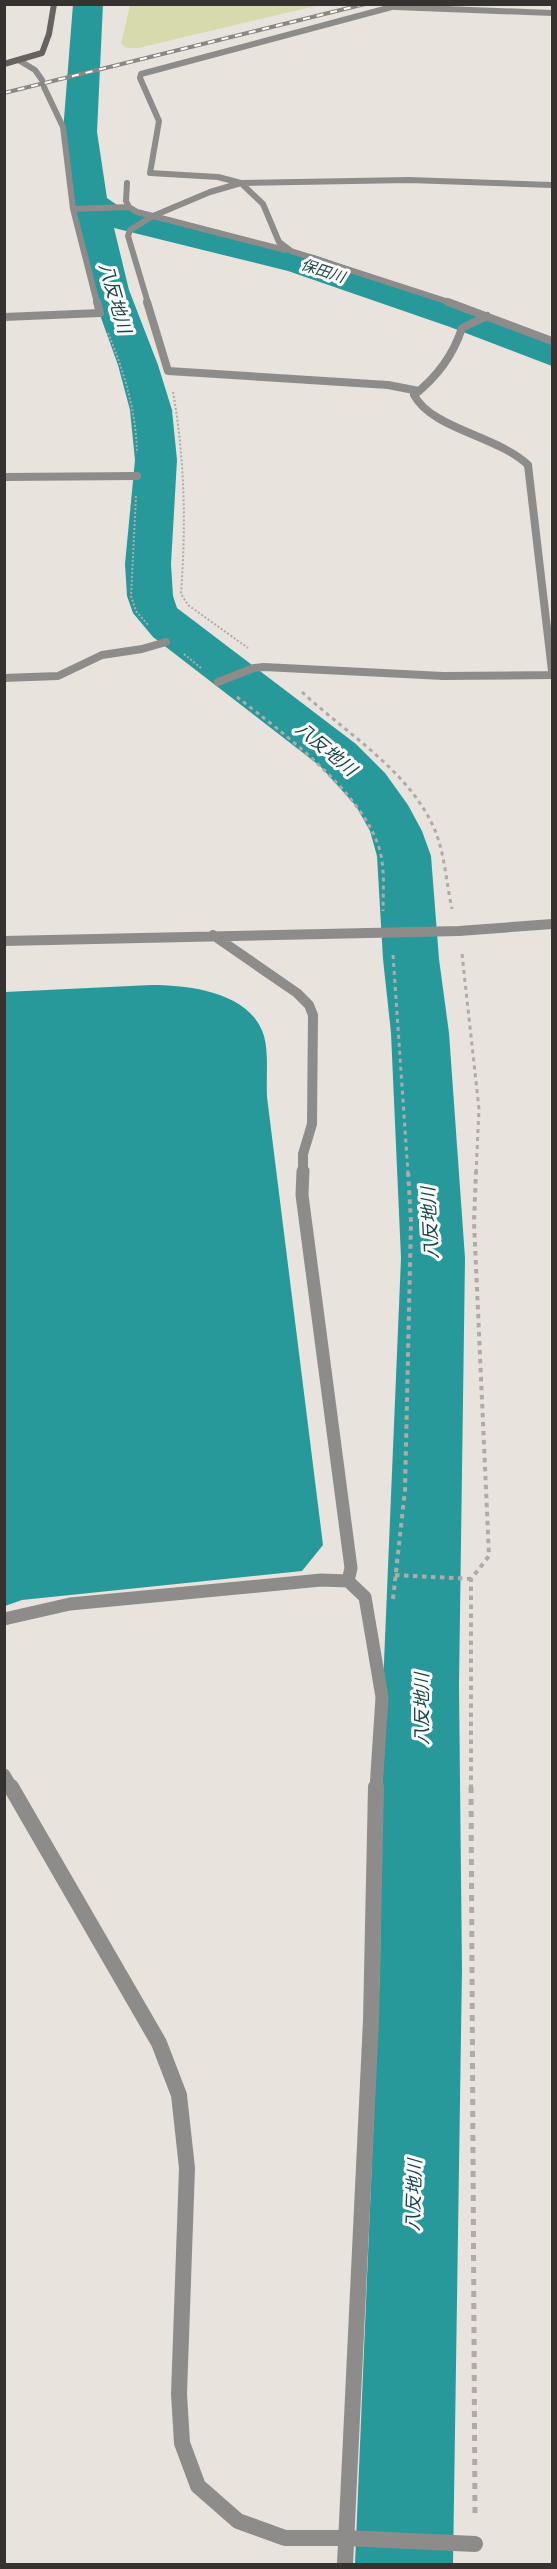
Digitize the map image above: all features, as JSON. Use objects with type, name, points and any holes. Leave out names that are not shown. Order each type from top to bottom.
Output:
[{"type":"street","points":[[4,64],[35,56],[46,49],[54,4]]},
{"type":"street","points":[[291,251],[279,242],[263,204],[241,183],[218,177],[150,173],[159,121],[140,78],[141,74],[402,4]]},
{"type":"street","points":[[394,7],[552,13]]},
{"type":"street","points":[[4,317],[100,313],[73,209],[63,127],[35,70],[20,61]]},
{"type":"street","points":[[419,391],[388,385],[168,371],[128,236],[130,230],[153,216],[210,192],[241,183],[409,180],[552,185]]},
{"type":"street","points":[[127,183],[126,201],[129,207],[137,212],[291,251],[433,296],[483,318],[552,341]]},
{"type":"street","points":[[73,209],[129,207]]},
{"type":"street","points":[[221,681],[248,670],[276,668],[401,675],[552,673],[528,465],[517,452],[421,408],[415,401],[414,395],[438,374],[460,337],[462,328],[483,318]]},
{"type":"street","points":[[4,477],[137,476]]},
{"type":"street","points":[[4,678],[52,677],[68,673],[103,655],[153,648],[166,642]]},
{"type":"street","points":[[4,941],[459,931],[552,924]]},
{"type":"street","points":[[213,935],[297,993],[309,1005],[313,1015],[312,1124],[303,1154],[302,1194],[351,1568],[348,1581]]},
{"type":"street","points":[[4,1619],[70,1604],[309,1581],[348,1581],[365,1597],[382,1697],[375,1810],[370,2032],[345,2565]]},
{"type":"street","points":[[4,1775],[159,2043],[178,2095],[187,2168],[179,2394],[182,2443],[198,2486],[238,2521],[285,2538],[345,2538],[475,2544]]},
{"type":"path","points":[[100,313],[123,366],[137,431],[131,596],[136,611],[166,642],[221,681],[316,765],[353,804],[377,844],[383,875],[382,932],[395,958],[411,1221],[405,1490],[392,1608]]},
{"type":"path","points":[[168,371],[181,434],[185,477],[181,594],[188,605],[199,614],[276,668],[322,712],[399,777],[415,797],[437,835],[443,854],[451,907],[459,931],[479,1109],[474,1222],[489,1556],[471,1579],[470,1798],[475,2196],[475,2544]]},
{"type":"path","points":[[395,1575],[471,1579]]},
{"type":"green space","points":[[130,4],[320,5],[138,48],[127,48],[121,44]]},
{"type":"water","points":[[151,985],[200,990],[233,1001],[246,1009],[257,1021],[264,1036],[267,1058],[267,1097],[323,1545],[302,1571],[22,1600],[5,1606],[5,992]]},
{"type":"waterway","name":"八反地川","points":[[88,4],[80,132],[90,202]]},
{"type":"waterway","name":"保田川","points":[[90,202],[107,215],[301,263],[464,319],[552,354]]},
{"type":"waterway","name":"八反地川","points":[[90,202],[110,290],[138,365],[151,410],[156,460],[148,564],[150,596],[156,613],[170,627],[338,755],[367,784],[382,805],[396,831],[404,856],[411,959],[420,1033],[433,1258],[421,1686],[421,1969],[404,2564]]},
{"type":"railway","points":[[4,93],[365,4]]}]
